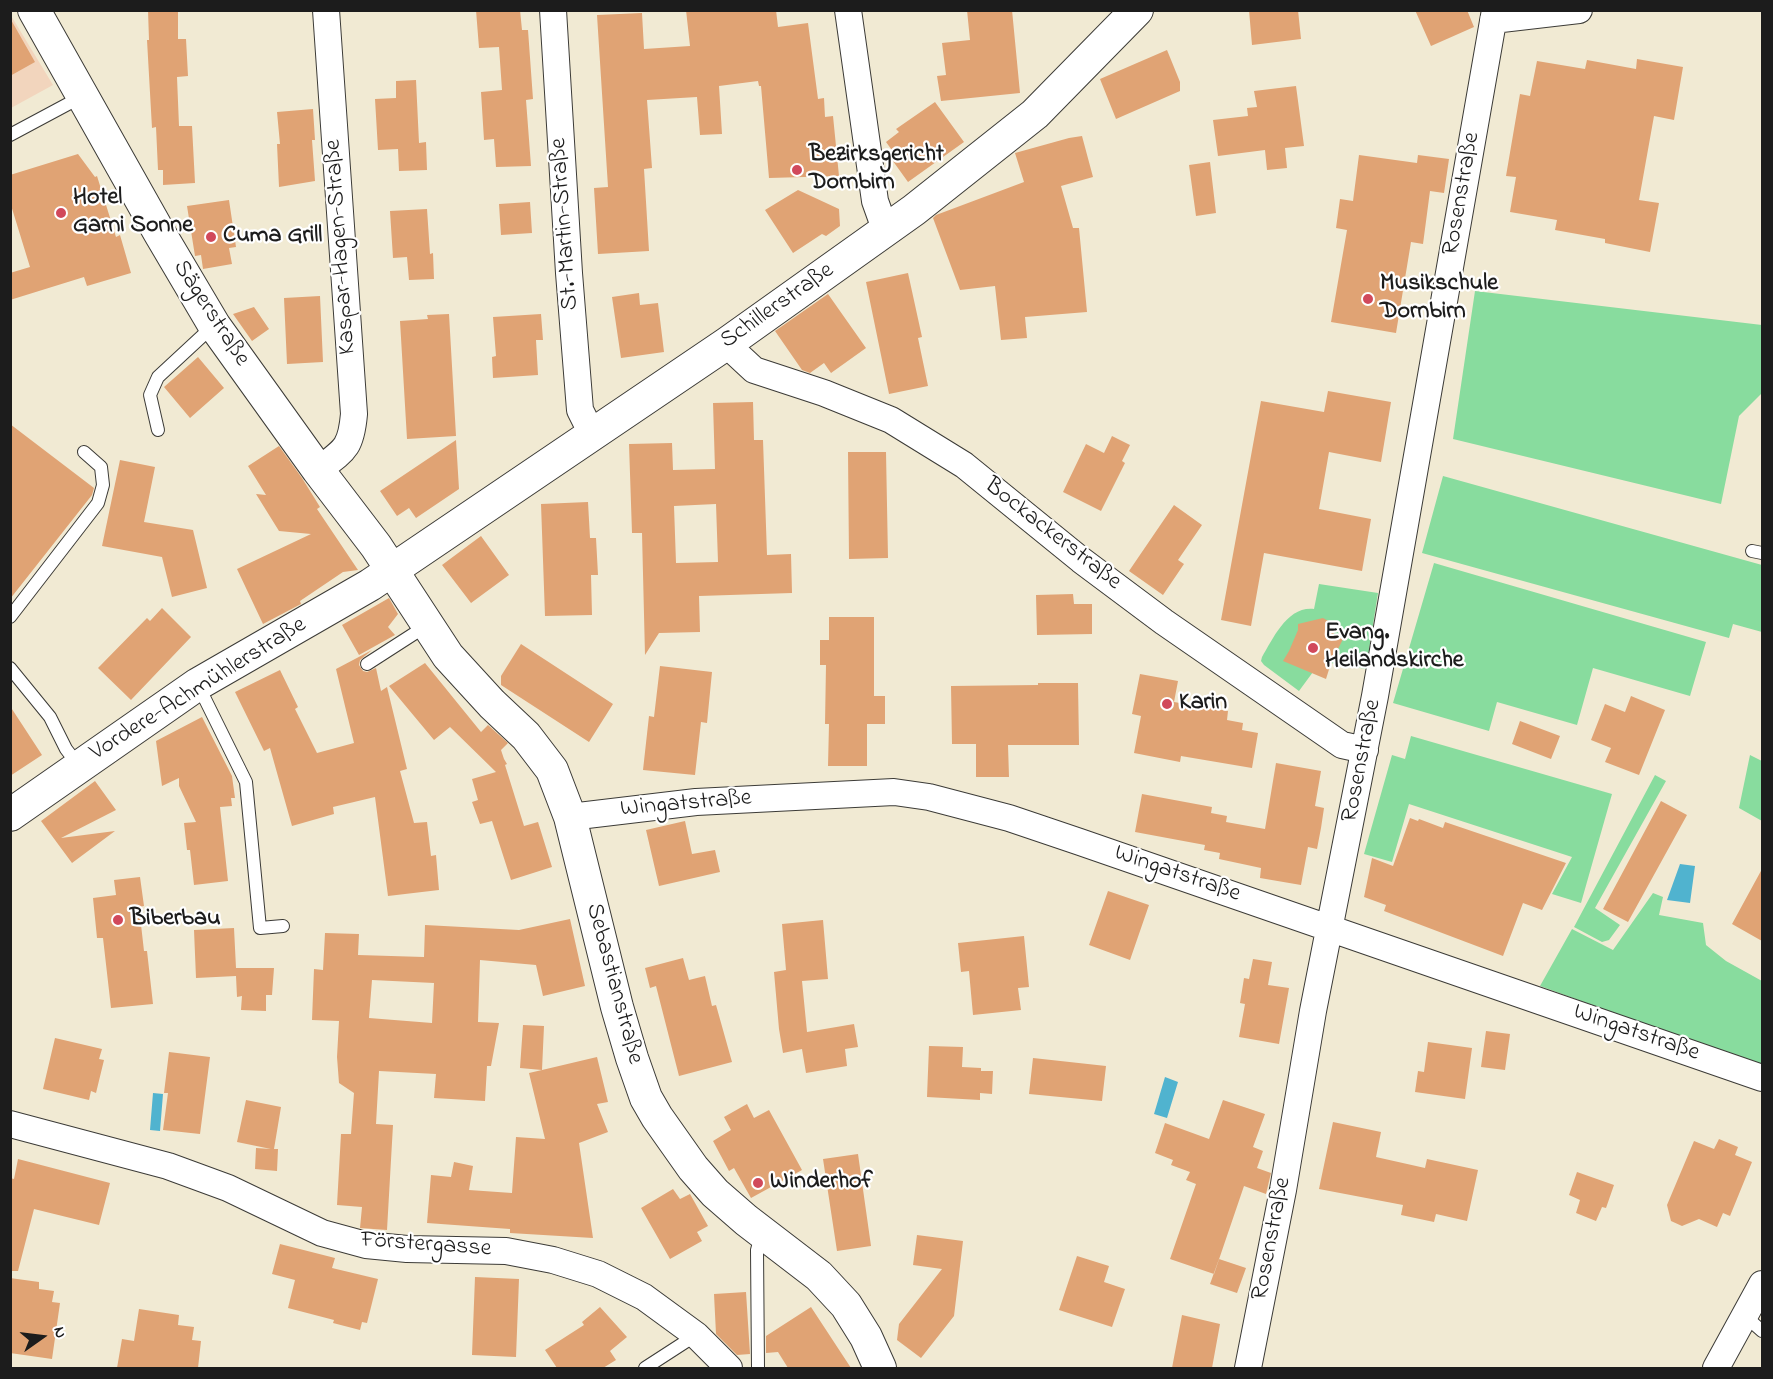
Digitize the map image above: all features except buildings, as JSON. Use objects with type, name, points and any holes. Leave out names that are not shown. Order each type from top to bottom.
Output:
[{"type":"street","name":"Sägerstraße","points":[[34,10],[214,325],[392,570]]},
{"type":"street","name":"Kaspar-Hagen-Straße","points":[[318,470],[343,452],[352,433],[354,414],[326,10]]},
{"type":"street","name":"St.-Martin-Straße","points":[[553,10],[580,410],[592,434]]},
{"type":"street","points":[[848,10],[875,201],[885,230]]},
{"type":"street","name":"Schillerstraße","points":[[392,570],[726,344],[914,210],[1035,114],[1137,10]]},
{"type":"street","points":[[1494,15],[1580,10]]},
{"type":"street","name":"Rosenstraße","points":[[1248,1368],[1365,750],[1494,15]]},
{"type":"street","name":"Bockackerstraße","points":[[726,344],[754,370],[824,393],[891,420],[964,465],[1082,560],[1164,622],[1341,745],[1365,750]]},
{"type":"street","name":"Sebastianstraße","points":[[392,570],[448,656],[492,704],[526,736],[552,770],[570,817],[617,1008],[646,1098],[672,1140],[715,1193],[819,1276],[846,1305],[866,1337],[880,1368]]},
{"type":"street","name":"Vordere-Achmühlerstraße","points":[[10,815],[198,684],[392,570]]},
{"type":"street","name":"Wingatstraße","points":[[570,817],[696,802],[894,792],[929,797],[1009,818],[1762,1078]]},
{"type":"street","name":"Förstergasse","points":[[10,1124],[168,1166],[228,1188],[322,1233],[366,1245],[407,1249],[506,1251],[554,1260],[598,1274],[644,1297],[696,1335],[729,1368]]},
{"type":"street","points":[[1716,1368],[1752,1325],[1762,1284]]},
{"type":"lane","points":[[11,133],[82,96]]},
{"type":"lane","points":[[158,430],[150,395],[158,377],[214,325]]},
{"type":"lane","points":[[10,617],[98,503],[103,486],[101,467],[84,452]]},
{"type":"lane","points":[[367,664],[427,625]]},
{"type":"lane","points":[[10,668],[50,717],[66,749],[79,766]]},
{"type":"lane","points":[[198,684],[246,782],[260,928],[284,926]]},
{"type":"lane","points":[[758,1368],[758,1250],[762,1232]]},
{"type":"lane","points":[[645,1368],[696,1335]]},
{"type":"shaded area","points":[[10,14],[53,85],[11,108],[10,108]]},
{"type":"green space","points":[[1475,291],[1762,325],[1762,393],[1739,416],[1721,504],[1453,439]]},
{"type":"green space","points":[[1443,476],[1762,565],[1762,632],[1733,624],[1729,638],[1422,553]]},
{"type":"green space","points":[[1434,563],[1706,642],[1690,696],[1593,668],[1577,725],[1497,702],[1489,731],[1393,703]]},
{"type":"green space","points":[[1319,584],[1378,593],[1366,669],[1331,663],[1330,667],[1313,672],[1299,691],[1261,661],[1276,633],[1289,618],[1304,609],[1314,609]]},
{"type":"green space","points":[[1411,736],[1612,794],[1581,903],[1552,894],[1572,857],[1409,804],[1392,862],[1364,854],[1392,755],[1405,759]]},
{"type":"green space","points":[[1750,755],[1762,761],[1762,821],[1739,808]]},
{"type":"green space","points":[[1655,775],[1666,781],[1595,908],[1620,925],[1609,940],[1602,942],[1574,927]]},
{"type":"green space","points":[[1653,893],[1663,897],[1659,915],[1703,923],[1706,945],[1726,961],[1762,981],[1762,1067],[1540,986],[1572,929],[1613,950]]},
{"type":"water","points":[[1680,864],[1695,866],[1690,903],[1667,900]]},
{"type":"water","points":[[1165,1077],[1178,1082],[1167,1118],[1154,1114]]},
{"type":"water","points":[[153,1093],[163,1094],[160,1131],[150,1130]]},
{"type":"place","name":"Bezirksgericht Dornbirn","points":[[797,170]]},
{"type":"place","name":"Hotel Garni Sonne","points":[[61,213]]},
{"type":"place","name":"Cuma Grill","points":[[211,237]]},
{"type":"place","name":"Musikschule Dornbirn","points":[[1368,299]]},
{"type":"place","name":"Evang. Heilandskirche","points":[[1313,648]]},
{"type":"place","name":"Karin","points":[[1167,704]]},
{"type":"place","name":"Biberbau","points":[[118,920]]},
{"type":"place","name":"Winderhof","points":[[758,1183]]}]
